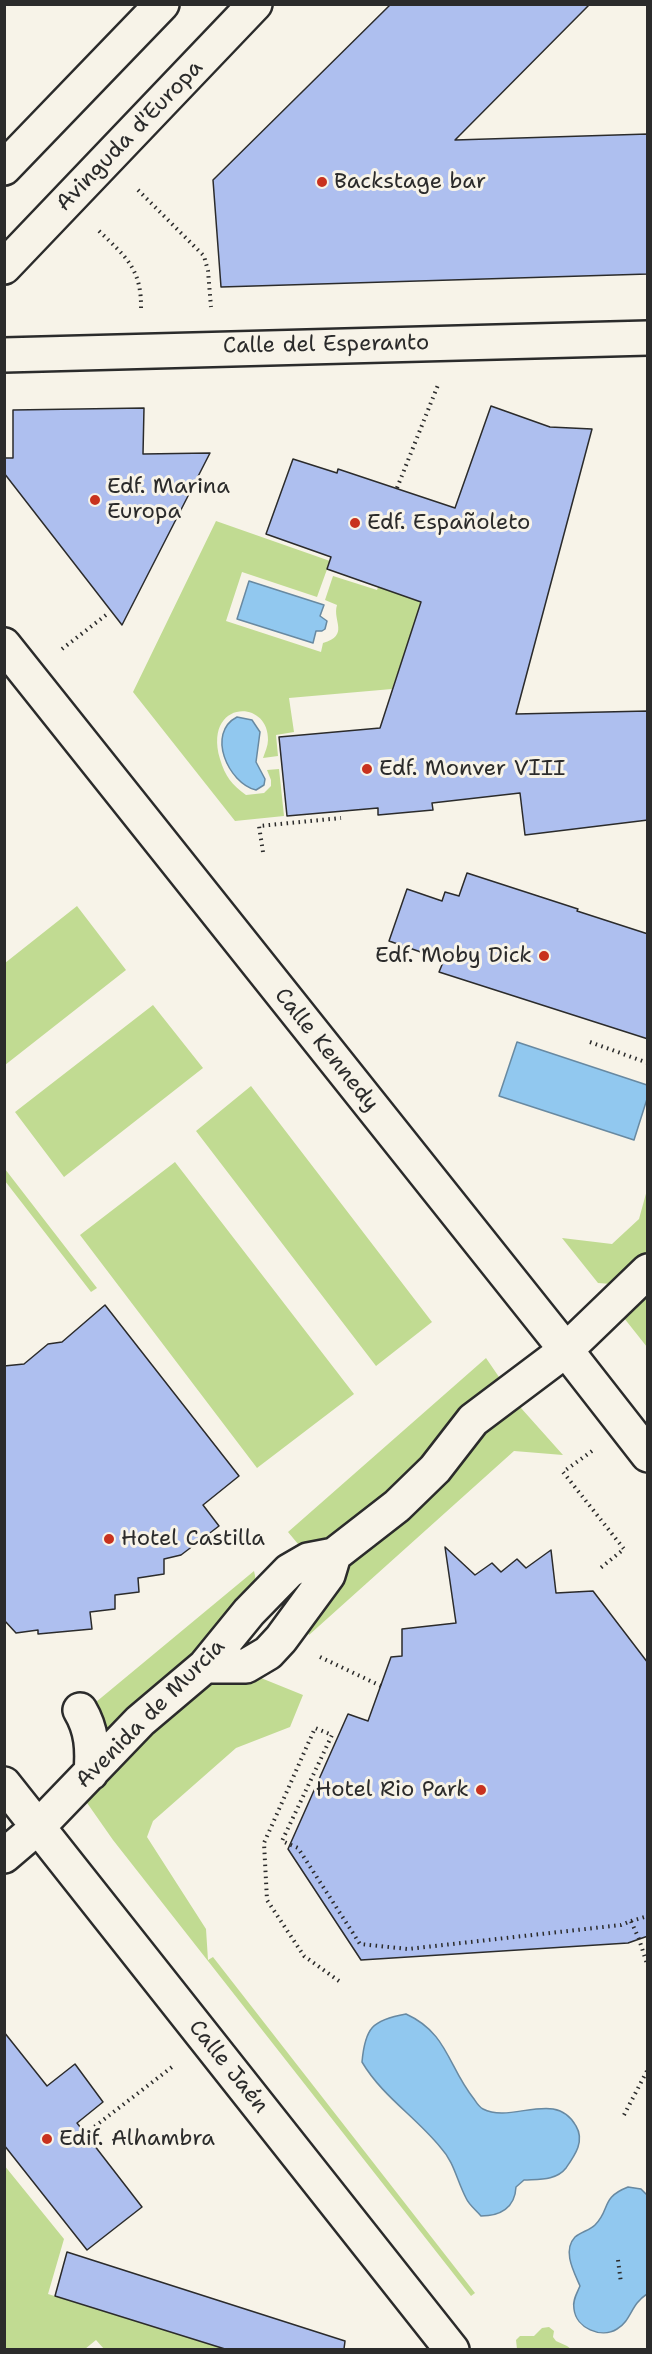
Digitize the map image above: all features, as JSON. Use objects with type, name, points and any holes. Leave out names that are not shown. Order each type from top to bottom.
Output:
[{"type":"street","points":[[4,168],[162,4]]},
{"type":"street","name":"Avinguda d'Europa","points":[[4,267],[255,4]]},
{"type":"street","name":"Calle del Esperanto","points":[[4,355],[648,338]]},
{"type":"street","name":"Calle Kennedy","points":[[4,645],[648,1455]]},
{"type":"street","name":"Avenida de Murcia","points":[[4,1856],[38,1827],[140,1721],[206,1666],[249,1612],[289,1571],[308,1560],[334,1555],[397,1506],[435,1469],[473,1420],[566,1350],[648,1271]]},
{"type":"street","points":[[206,1666],[246,1666],[268,1653],[328,1575],[334,1555]]},
{"type":"street","points":[[80,1710],[90,1731],[93,1755],[92,1773]]},
{"type":"street","name":"Calle Jaén","points":[[4,1784],[452,2349]]},
{"type":"path","points":[[108,159],[204,256],[210,288]]},
{"type":"path","points":[[131,263],[142,292]]},
{"type":"path","points":[[397,488],[455,342]]},
{"type":"path","points":[[28,676],[106,615]]},
{"type":"path","points":[[262,852],[259,826],[341,818]]},
{"type":"path","points":[[590,1042],[648,1063]]},
{"type":"path","points":[[563,1472],[624,1549],[598,1570]]},
{"type":"path","points":[[281,1639],[381,1686]]},
{"type":"path","points":[[339,1981],[304,1956],[267,1900],[264,1843],[315,1728],[332,1735],[282,1841],[298,1848],[360,1944],[408,1949],[621,1925],[648,1916]]},
{"type":"path","points":[[631,1921],[648,1967]]},
{"type":"path","points":[[85,2133],[207,2041]]},
{"type":"path","points":[[624,2115],[648,2069]]},
{"type":"path","points":[[618,2260],[621,2283]]},
{"type":"green space","points":[[216,521],[330,561],[317,597],[242,572],[226,621],[321,652],[323,643],[331,640],[338,632],[337,605],[325,600],[333,576],[377,590],[382,577],[425,593],[392,689],[289,698],[294,732],[276,735],[278,756],[263,758],[268,740],[266,726],[259,717],[249,712],[238,712],[228,716],[220,725],[217,740],[220,759],[230,780],[246,795],[264,793],[271,786],[267,770],[279,769],[284,816],[235,821],[133,692]]},
{"type":"green space","points":[[77,906],[126,970],[5,1065],[5,963]]},
{"type":"green space","points":[[153,1005],[203,1068],[64,1177],[15,1112]]},
{"type":"green space","points":[[251,1086],[432,1322],[376,1366],[196,1131]]},
{"type":"green space","points":[[175,1162],[354,1394],[257,1468],[80,1235]]},
{"type":"green space","points":[[5,1169],[97,1288],[91,1292],[5,1181]]},
{"type":"green space","points":[[647,1190],[647,1259],[611,1284],[598,1283],[562,1238],[612,1244],[639,1219]]},
{"type":"green space","points":[[647,1289],[647,1347],[624,1318],[625,1311]]},
{"type":"green space","points":[[486,1358],[499,1377],[495,1389],[426,1463],[325,1549],[303,1550],[288,1532]]},
{"type":"green space","points":[[510,1405],[521,1408],[563,1455],[514,1451],[309,1635],[303,1622],[339,1571]]},
{"type":"green space","points":[[254,1571],[255,1584],[247,1604],[100,1746],[90,1707]]},
{"type":"green space","points":[[249,1676],[261,1678],[303,1695],[290,1727],[236,1748],[153,1821],[147,1837],[206,1929],[208,1960],[213,1957],[475,2293],[471,2296],[113,1840],[85,1800],[141,1739],[213,1678]]},
{"type":"green space","points":[[4,2165],[64,2239],[48,2294],[225,2349],[104,2349],[96,2340],[85,2349],[5,2349]]},
{"type":"green space","points":[[549,2327],[554,2331],[553,2337],[556,2341],[571,2349],[517,2349],[516,2340],[520,2336],[534,2336],[542,2328]]},
{"type":"water","points":[[249,581],[324,605],[320,616],[327,621],[325,629],[316,631],[313,643],[237,619]]},
{"type":"water","points":[[237,717],[252,720],[260,732],[256,762],[265,779],[264,785],[256,790],[246,786],[237,778],[224,757],[223,734],[228,724]]},
{"type":"water","points":[[517,1042],[647,1085],[647,1099],[634,1140],[499,1096]]},
{"type":"water","points":[[406,2014],[431,2031],[446,2052],[465,2087],[482,2108],[495,2113],[507,2113],[545,2108],[567,2115],[576,2126],[580,2137],[578,2148],[566,2168],[557,2175],[524,2180],[516,2187],[513,2200],[505,2209],[481,2216],[467,2201],[445,2153],[389,2096],[362,2062],[365,2041],[372,2028],[385,2019]]},
{"type":"water","points":[[628,2187],[641,2189],[647,2195],[647,2294],[641,2298],[626,2321],[617,2329],[611,2332],[597,2332],[584,2326],[576,2316],[574,2303],[580,2286],[570,2262],[569,2249],[575,2237],[593,2227],[600,2219],[613,2195]]},
{"type":"building","points":[[391,4],[590,4],[455,140],[648,134],[648,274],[221,287],[213,180]]},
{"type":"building","points":[[491,406],[550,427],[592,429],[516,714],[648,711],[648,820],[525,835],[520,793],[432,803],[433,810],[378,815],[378,808],[287,816],[279,737],[380,728],[421,602],[327,569],[331,557],[266,534],[293,459],[337,473],[338,469],[455,508]]},
{"type":"building","points":[[144,408],[143,454],[210,453],[122,625],[4,473],[4,458],[13,458],[13,410]]},
{"type":"building","name":"Edf. Moby Dick","points":[[467,873],[648,934],[648,1039],[439,972],[444,960],[389,941],[407,889],[442,901],[445,892],[459,896]]},
{"type":"building","points":[[105,1305],[239,1476],[203,1505],[219,1526],[181,1555],[164,1559],[164,1574],[138,1578],[139,1592],[115,1595],[115,1609],[90,1612],[92,1629],[38,1634],[38,1630],[16,1633],[4,1620],[4,1366],[24,1364],[48,1344],[62,1342]]},
{"type":"building","name":"Hotel Rio Park","points":[[445,1547],[475,1575],[492,1563],[501,1572],[517,1559],[526,1568],[551,1550],[556,1593],[593,1591],[648,1663],[648,1936],[628,1943],[361,1960],[288,1849],[348,1714],[368,1721],[391,1657],[402,1656],[402,1629],[456,1623]]},
{"type":"building","name":"Edif. Alhambra","points":[[4,2032],[47,2086],[75,2064],[103,2102],[77,2123],[142,2207],[87,2250],[4,2145]]},
{"type":"building","points":[[67,2252],[345,2341],[344,2349],[225,2349],[55,2296]]},
{"type":"place","name":"Backstage bar","points":[[322,182]]},
{"type":"place","name":"Edf. Marina Europa","points":[[95,500]]},
{"type":"place","name":"Edf. Españoleto","points":[[355,523]]},
{"type":"place","name":"Edf. Monver VIII","points":[[367,769]]},
{"type":"place","name":"Edf. Moby Dick","points":[[544,956]]},
{"type":"place","name":"Hotel Castilla","points":[[109,1539]]},
{"type":"place","name":"Hotel Rio Park","points":[[481,1790]]},
{"type":"place","name":"Edif. Alhambra","points":[[47,2139]]}]
